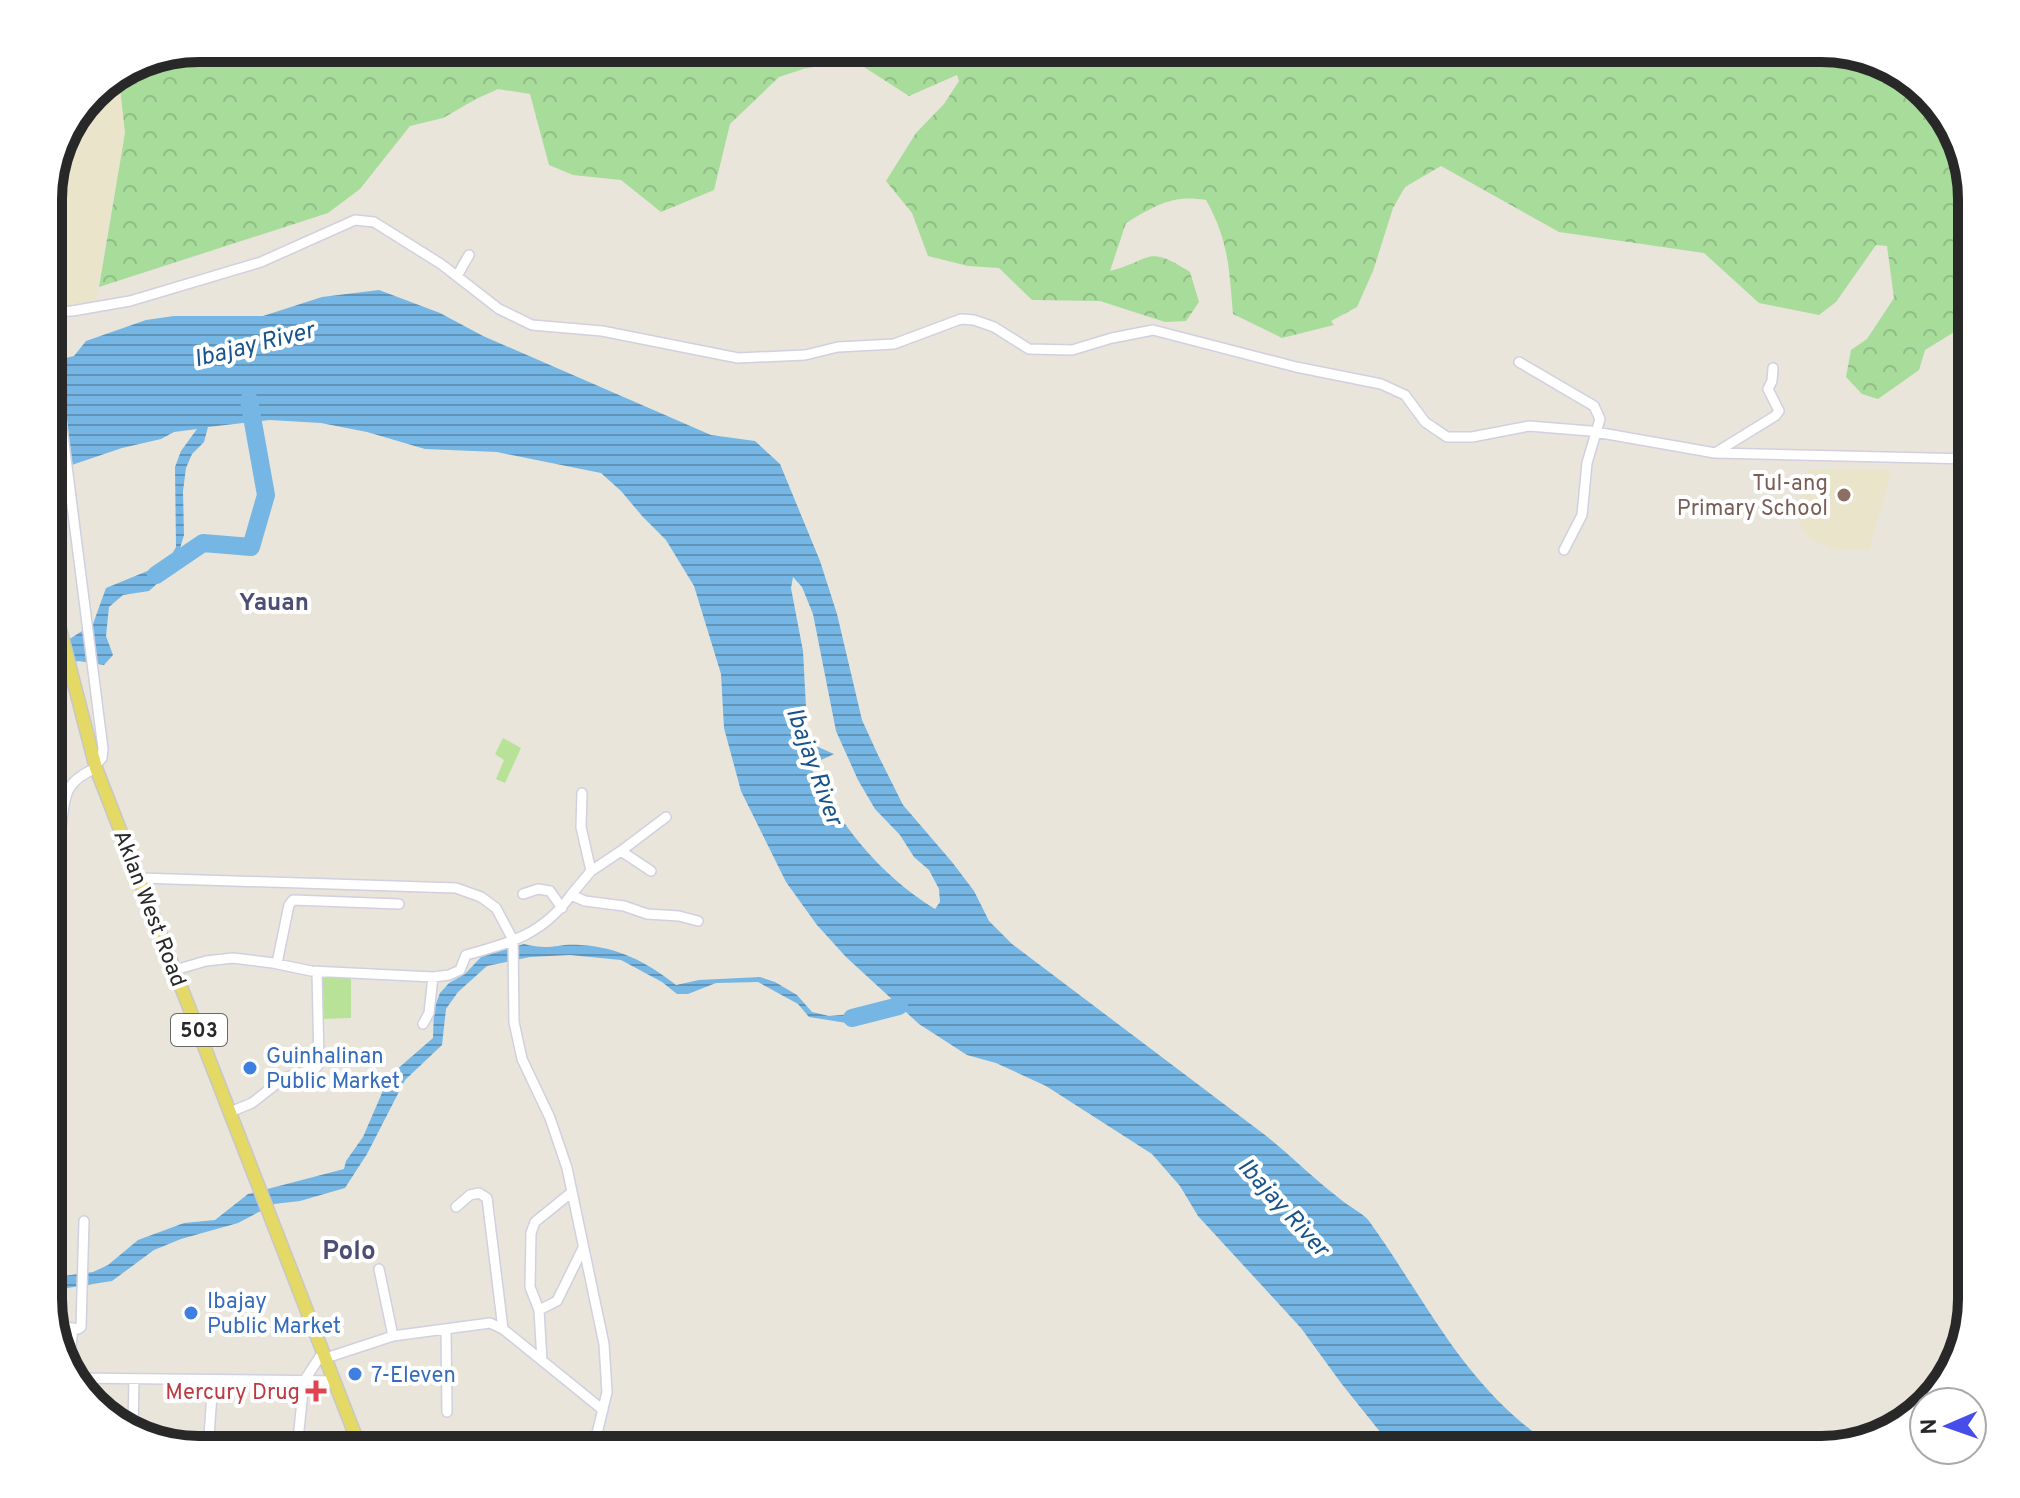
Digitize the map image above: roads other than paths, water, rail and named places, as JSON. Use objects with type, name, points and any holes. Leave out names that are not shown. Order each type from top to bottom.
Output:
[{"type":"main road","name":"Aklan West Road","points":[[62,636],[95,767],[356,1436]]},
{"type":"street","points":[[62,313],[130,301],[261,262],[355,220],[374,222],[457,276],[499,309],[532,325],[602,331],[738,358],[805,355],[838,347],[894,344],[961,319],[994,327],[1029,349],[1072,350],[1153,330],[1296,367],[1381,384],[1405,395],[1425,422],[1447,437],[1472,437],[1529,426],[1597,433],[1715,453],[1958,459]]},
{"type":"street","points":[[457,276],[469,255]]},
{"type":"street","points":[[1519,362],[1594,406],[1600,419],[1587,463],[1582,515],[1564,550]]},
{"type":"street","points":[[1715,453],[1779,411],[1768,389],[1773,368]]},
{"type":"street","points":[[62,431],[103,749],[102,758],[95,767],[71,784],[66,794],[62,821]]},
{"type":"street","points":[[582,793],[581,827],[591,871]]},
{"type":"street","points":[[175,970],[206,961],[233,958],[317,971],[433,977],[457,973],[466,955],[513,940],[545,925],[591,871],[666,817]]},
{"type":"street","points":[[621,851],[651,871]]},
{"type":"street","points":[[140,878],[456,888],[481,897],[496,908],[513,940],[514,1022],[522,1059],[550,1118],[567,1168],[604,1344],[607,1392],[596,1436]]},
{"type":"street","points":[[523,894],[538,889],[550,891],[562,908]]},
{"type":"street","points":[[571,895],[585,901],[624,906],[647,914],[698,921]]},
{"type":"street","points":[[277,963],[289,905],[293,900],[399,904]]},
{"type":"street","points":[[230,1112],[252,1103],[284,1078],[316,1068],[319,1064],[317,971]]},
{"type":"street","points":[[423,1024],[429,1013],[433,977]]},
{"type":"street","points":[[542,1361],[539,1310],[530,1287],[531,1233],[535,1222],[572,1192]]},
{"type":"street","points":[[456,1207],[470,1195],[479,1193],[487,1198],[503,1329]]},
{"type":"street","points":[[66,1327],[81,1327],[84,1221]]},
{"type":"street","points":[[539,1310],[557,1301],[583,1248]]},
{"type":"street","points":[[379,1269],[393,1336]]},
{"type":"street","points":[[298,1436],[304,1381],[324,1355],[393,1336],[490,1323],[503,1329],[603,1410]]},
{"type":"street","points":[[71,1347],[73,1328]]},
{"type":"street","points":[[446,1330],[447,1412]]},
{"type":"street","points":[[88,1378],[335,1381]]},
{"type":"street","points":[[133,1418],[134,1379]]},
{"type":"street","points":[[209,1436],[213,1380]]},
{"type":"water","name":"Ibajay River","points":[[379,290],[440,313],[483,336],[711,435],[755,441],[780,464],[820,561],[837,614],[862,720],[878,755],[903,805],[974,891],[989,921],[1012,944],[1265,1135],[1366,1218],[1474,1374],[1499,1401],[1540,1436],[1385,1436],[1301,1328],[1198,1216],[1180,1186],[1152,1154],[1046,1086],[996,1063],[967,1055],[919,1024],[846,957],[817,925],[786,882],[741,791],[724,728],[721,674],[694,586],[666,540],[601,473],[497,452],[425,449],[367,432],[321,423],[270,420],[208,427],[204,442],[192,454],[186,468],[184,535],[174,568],[149,591],[123,595],[109,607],[106,636],[113,655],[104,665],[79,661],[62,664],[62,644],[93,624],[106,588],[167,563],[176,547],[175,467],[181,451],[197,429],[174,432],[161,439],[122,448],[62,468],[62,359],[74,356],[86,341],[146,320],[174,316],[263,316],[322,297]],"holes":[[[793,577],[802,587],[813,614],[836,731],[875,809],[900,835],[914,857],[929,870],[939,889],[940,902],[935,909],[877,863],[832,805],[808,762],[834,754],[816,746],[807,726],[803,651],[791,588]]]},
{"type":"water","points":[[524,944],[541,947],[594,946],[619,952],[643,963],[676,985],[699,980],[760,977],[797,995],[812,1012],[829,1016],[878,1014],[853,1024],[809,1017],[798,1004],[758,982],[716,983],[688,994],[677,994],[662,982],[621,960],[570,955],[530,957],[487,966],[458,992],[446,1009],[442,1045],[405,1080],[367,1154],[345,1188],[300,1201],[274,1204],[238,1223],[181,1239],[154,1250],[112,1281],[62,1289],[62,1276],[93,1272],[108,1265],[138,1240],[184,1223],[215,1220],[248,1194],[344,1169],[395,1071],[433,1038],[434,1009],[440,993],[482,956]]},
{"type":"waterway","points":[[156,575],[203,543],[251,547],[266,495],[249,400]]},
{"type":"waterway","points":[[852,1018],[899,1006]]},
{"type":"place","name":"Tul-ang Primary School","points":[[1844,495]]},
{"type":"place","name":"Guinhalinan Public Market","points":[[250,1068]]},
{"type":"place","name":"Ibajay Public Market","points":[[191,1313]]},
{"type":"place","name":"7-Eleven","points":[[355,1374]]},
{"type":"place","name":"Mercury Drug","points":[[316,1391]]},
{"type":"district","name":"Yauan","points":[[274,602]]},
{"type":"district","name":"Polo","points":[[349,1250]]}]
